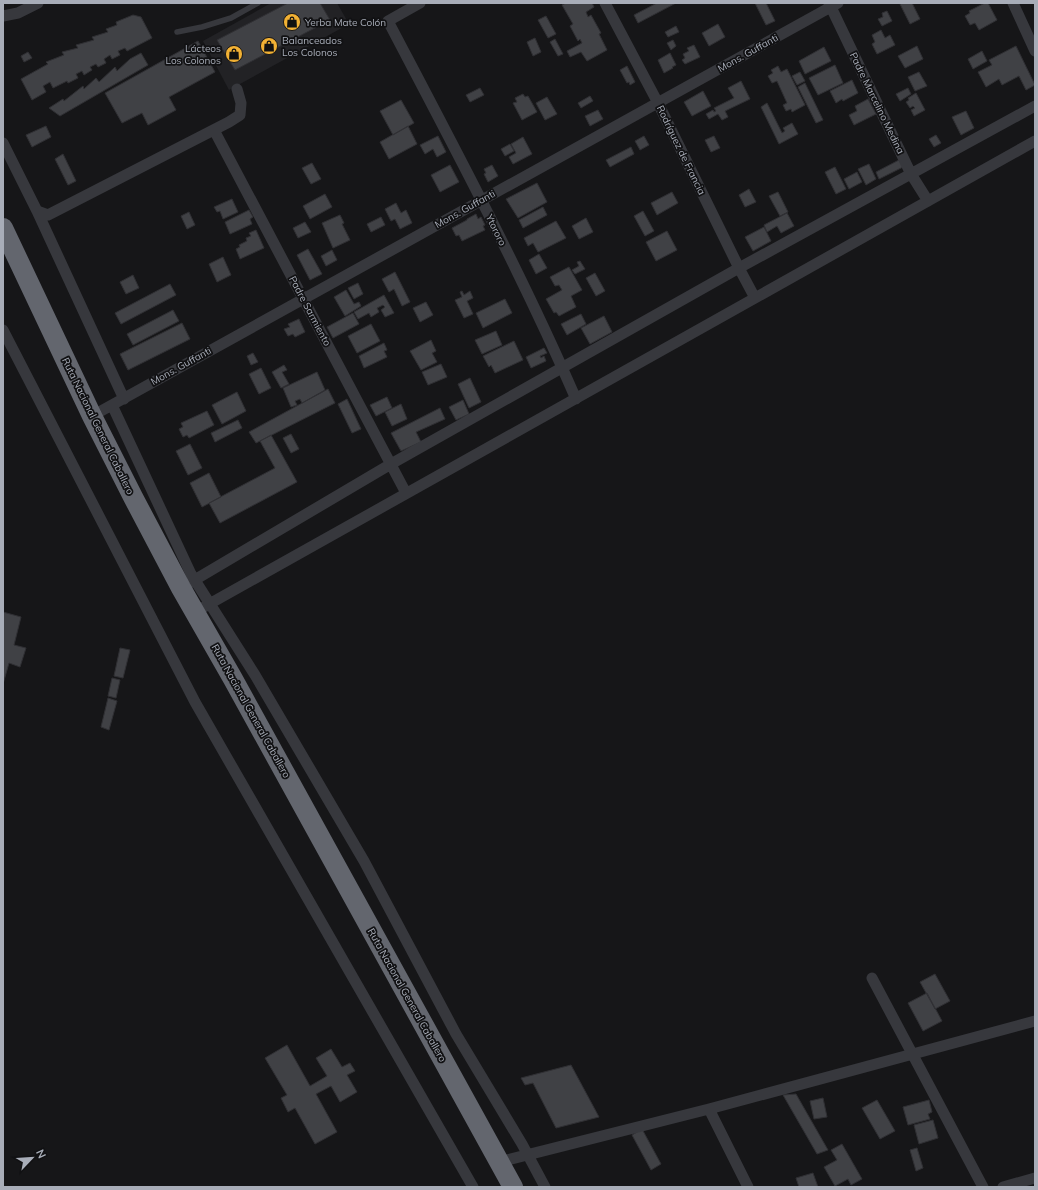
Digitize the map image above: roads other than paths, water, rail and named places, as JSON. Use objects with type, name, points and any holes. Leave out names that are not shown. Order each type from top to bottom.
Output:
[{"type":"highway","name":"Ruta Nacional General Caballero","points":[[3,228],[92,416],[133,497],[202,608],[237,686],[513,1187]]},
{"type":"street","points":[[3,16],[18,13],[38,3]]},
{"type":"street","name":"Ytororo","points":[[420,3],[388,21],[482,200],[576,399]]},
{"type":"street","name":"Rodríguez de Francia","points":[[605,3],[658,103],[755,298]]},
{"type":"street","points":[[1013,3],[1035,51]]},
{"type":"street","name":"Mons. Guffanti","points":[[92,416],[658,103],[832,4]]},
{"type":"street","name":"Padre Marcelino Medina","points":[[832,4],[912,174],[928,201]]},
{"type":"street","points":[[37,210],[48,215],[229,122],[240,115],[241,103],[237,89]]},
{"type":"street","points":[[112,405],[188,584],[391,464],[563,369],[739,268],[1035,106]]},
{"type":"street","name":"Padre Sarmiento","points":[[214,130],[406,493]]},
{"type":"street","points":[[545,1187],[528,1155],[456,1034],[364,861],[255,675],[202,608],[1035,141]]},
{"type":"street","points":[[3,143],[37,210],[124,399]]},
{"type":"street","points":[[3,330],[195,702],[473,1187]]},
{"type":"street","points":[[872,978],[983,1187]]},
{"type":"street","points":[[499,1162],[709,1109],[1035,1021]]},
{"type":"street","points":[[709,1109],[748,1187]]},
{"type":"street","points":[[1003,1187],[1035,1178]]},
{"type":"lane","points":[[177,32],[202,27],[231,18],[258,3]]},
{"type":"place","name":"Yerba Mate Colón","points":[[292,22]]},
{"type":"place","name":"Balanceados Los Colonos","points":[[269,46]]},
{"type":"place","name":"Lácteos Los Colonos","points":[[234,54]]}]
